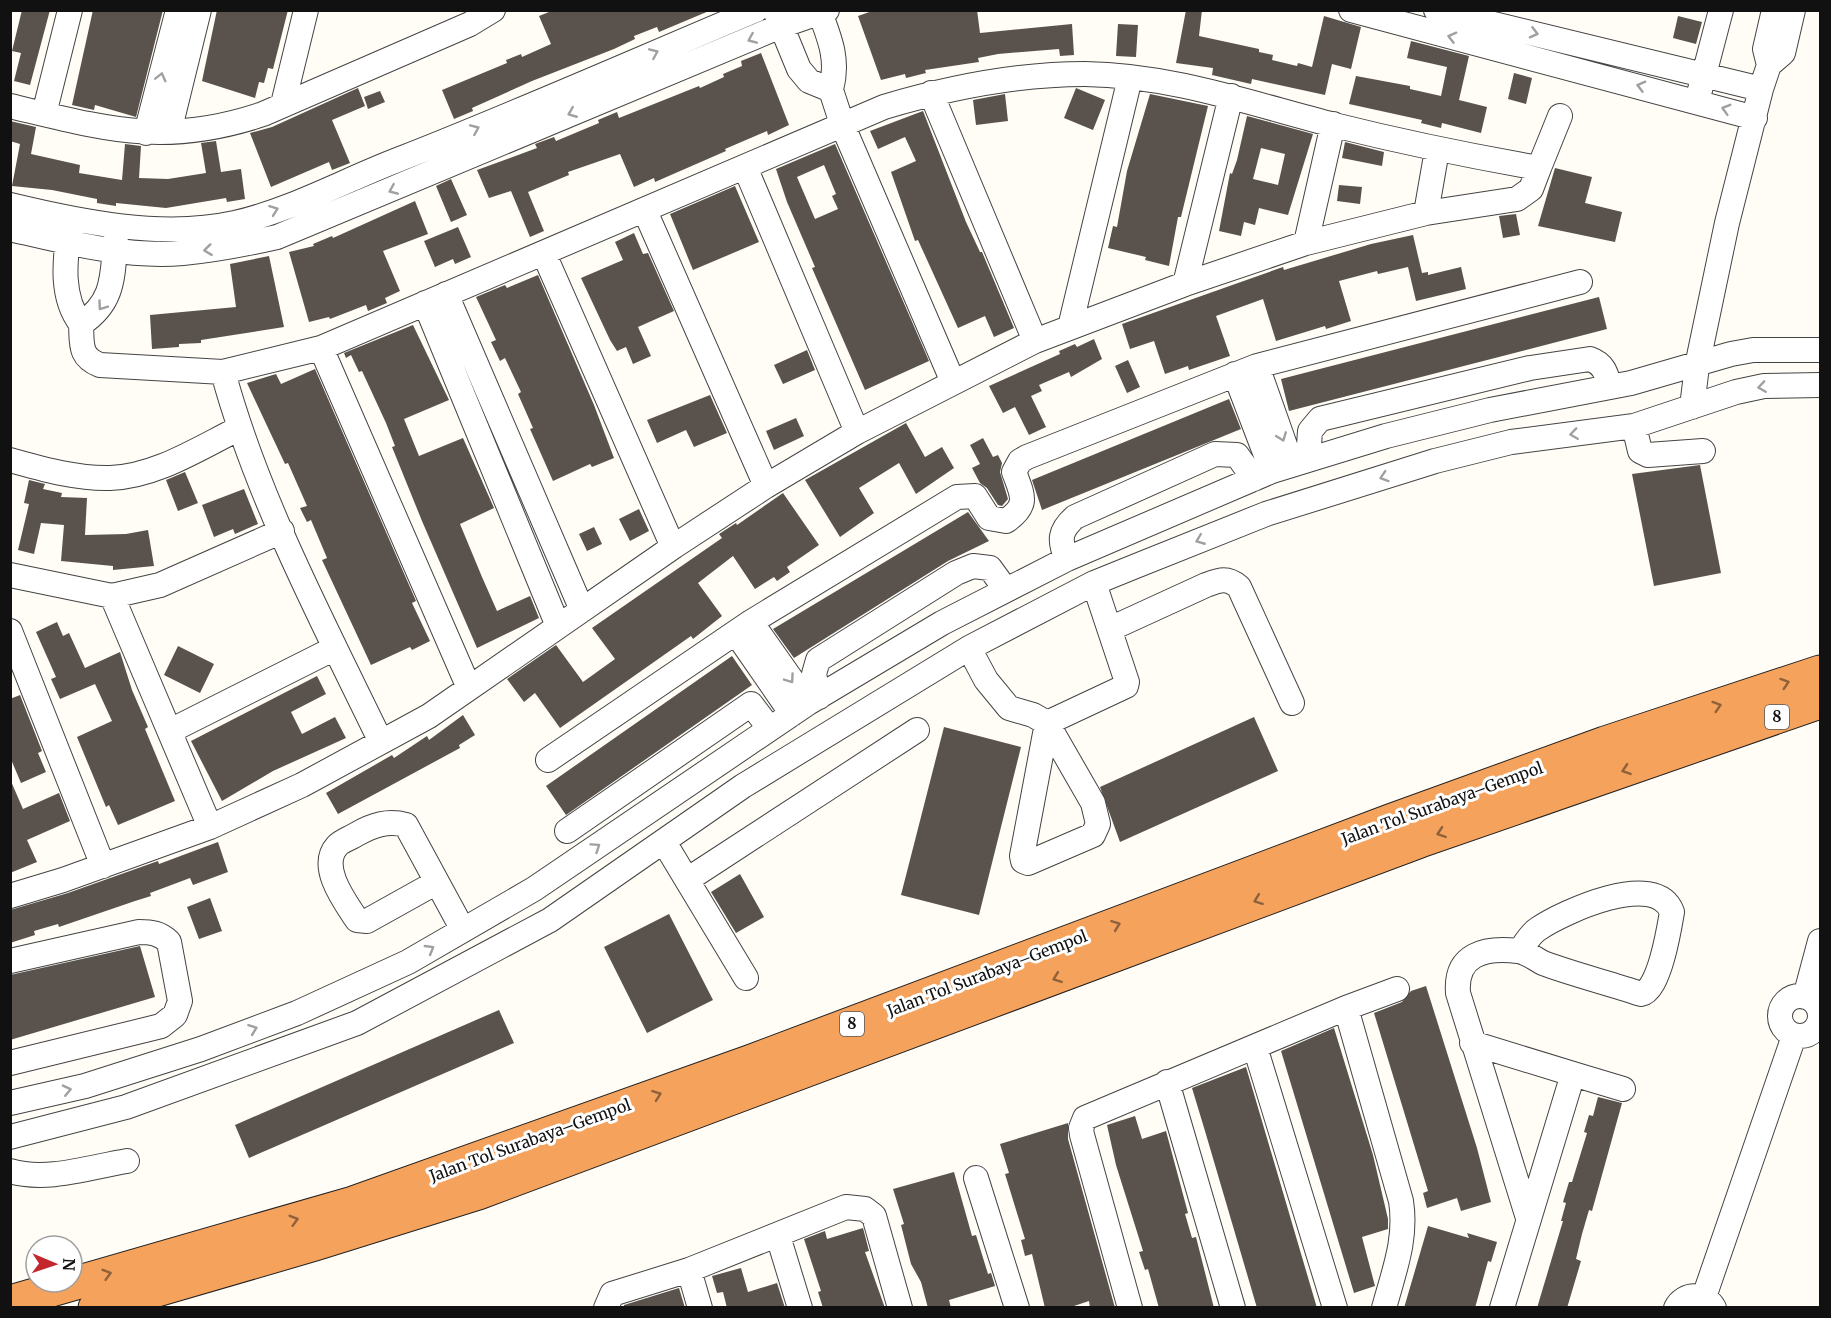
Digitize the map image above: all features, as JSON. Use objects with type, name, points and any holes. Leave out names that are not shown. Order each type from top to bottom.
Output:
[{"type":"highway","name":"Jalan Tol Surabaya–Gempol","points":[[10,1302],[353,1203],[749,1062],[1390,821],[1683,717],[1821,672]]},
{"type":"highway","name":"Jalan Tol Surabaya–Gempol","points":[[95,1308],[315,1244],[478,1193],[1389,852],[1821,702]]},
{"type":"street","points":[[44,114],[70,10]]},
{"type":"street","points":[[157,133],[178,10]]},
{"type":"street","points":[[157,133],[199,10]]},
{"type":"street","points":[[284,104],[306,10]]},
{"type":"street","points":[[10,106],[76,123],[157,133],[193,131],[232,125],[470,24],[493,10]]},
{"type":"street","points":[[10,229],[67,243],[114,250],[181,253],[232,247],[278,237],[447,154],[756,10]]},
{"type":"street","points":[[1351,10],[1755,118]]},
{"type":"street","points":[[1436,10],[1761,89]]},
{"type":"street","points":[[1697,102],[1720,10]]},
{"type":"street","points":[[1769,65],[1765,49],[1774,10]]},
{"type":"street","points":[[1692,407],[1697,366],[1727,223],[1761,89],[1769,65],[1783,52],[1793,10]]},
{"type":"street","points":[[10,205],[70,219],[117,226],[157,228],[234,223],[447,154],[778,18],[822,11],[834,49],[836,71],[831,90],[842,124],[953,382]]},
{"type":"street","points":[[778,18],[800,69],[809,81],[831,90]]},
{"type":"street","points":[[70,219],[66,296],[71,312],[81,324],[83,353],[89,361],[100,365],[223,372],[321,348],[645,211],[842,124],[931,93],[1010,78],[1088,74],[1174,83],[1437,150],[1539,168]]},
{"type":"street","points":[[1070,327],[1130,78]]},
{"type":"street","points":[[931,93],[1035,341]]},
{"type":"street","points":[[1185,284],[1231,96]]},
{"type":"street","points":[[10,896],[103,866],[210,827],[302,785],[429,717],[673,547],[766,486],[857,432],[1035,341],[1185,284],[1306,243],[1426,213],[1517,199],[1531,189],[1560,116]]},
{"type":"street","points":[[1306,243],[1333,124]]},
{"type":"street","points":[[1426,213],[1437,150]]},
{"type":"street","points":[[745,167],[857,432]]},
{"type":"street","points":[[645,211],[766,486]]},
{"type":"street","points":[[81,324],[97,314],[108,298],[117,226]]},
{"type":"street","points":[[544,254],[673,547]]},
{"type":"street","points":[[548,760],[743,628],[957,497],[975,496],[989,518],[1006,521],[1018,513],[1023,503],[1014,472],[1020,461],[1246,370],[1580,282]]},
{"type":"street","points":[[436,299],[582,610]]},
{"type":"street","points":[[436,299],[558,626]]},
{"type":"street","points":[[321,348],[469,688]]},
{"type":"street","points":[[10,1103],[85,1086],[222,1041],[297,1012],[408,962],[534,889],[806,705],[942,623],[1067,560],[1281,469],[1386,436],[1490,410],[1610,387],[1753,350],[1821,350]]},
{"type":"street","points":[[1281,469],[1320,419],[1420,393],[1530,368],[1590,359],[1599,362],[1605,369],[1610,387]]},
{"type":"street","points":[[1246,370],[1281,469]]},
{"type":"street","points":[[223,372],[238,429],[335,648],[381,742]]},
{"type":"street","points":[[10,1137],[126,1107],[357,1023],[550,920],[744,786],[969,648],[1094,583],[1266,514],[1435,461],[1511,442],[1634,426],[1736,392],[1764,386],[1821,385]]},
{"type":"street","points":[[1634,426],[1640,451],[1648,455],[1703,451]]},
{"type":"street","points":[[10,460],[57,472],[112,478],[154,469],[238,429]]},
{"type":"street","points":[[1067,560],[1060,545],[1061,534],[1065,525],[1075,517],[1215,454],[1229,453],[1281,469]]},
{"type":"street","points":[[10,575],[112,596],[160,585],[282,531]]},
{"type":"street","points":[[806,705],[818,660],[956,573],[973,566],[990,568],[1006,590]]},
{"type":"street","points":[[1110,629],[1206,585],[1221,579],[1231,580],[1239,587],[1292,703]]},
{"type":"street","points":[[1047,723],[1126,686],[1127,677],[1094,583]]},
{"type":"street","points":[[112,596],[210,827]]},
{"type":"street","points":[[743,628],[806,705]]},
{"type":"street","points":[[10,630],[103,866]]},
{"type":"street","points":[[170,731],[335,648]]},
{"type":"street","points":[[969,648],[986,680],[1009,708],[1033,715],[1047,723],[1093,803],[1098,824],[1093,835],[1029,863],[1023,861],[1022,856],[1047,723]]},
{"type":"street","points":[[567,831],[751,704],[770,729]]},
{"type":"street","points":[[726,723],[734,753],[729,772],[736,781],[744,786]]},
{"type":"street","points":[[687,880],[917,730]]},
{"type":"street","points":[[665,763],[687,785],[703,787],[710,796],[712,808]]},
{"type":"street","points":[[437,882],[367,921],[357,920],[341,895],[332,873],[332,856],[337,846],[367,828],[392,821],[406,825],[437,882],[463,930]]},
{"type":"street","points":[[663,842],[746,978]]},
{"type":"street","points":[[1520,951],[1536,930],[1566,914],[1620,894],[1655,896],[1664,900],[1672,912],[1654,983],[1646,993],[1641,994],[1543,963],[1520,951],[1491,952],[1472,956],[1462,965],[1457,980],[1458,993],[1528,1218]]},
{"type":"street","points":[[10,961],[139,932],[150,932],[162,935],[169,942],[180,1001],[175,1015],[160,1026],[10,1063]]},
{"type":"street","points":[[1676,1308],[1686,1298],[1709,1302],[1809,1034],[1820,1022],[1815,1005],[1821,941]]},
{"type":"street","points":[[1130,1308],[1081,1128],[1085,1118],[1167,1082],[1397,989]]},
{"type":"street","points":[[1809,1034],[1783,1027],[1780,1014],[1786,1002],[1798,996],[1815,1005]]},
{"type":"street","points":[[1346,1008],[1401,1201],[1404,1219],[1400,1252],[1384,1308]]},
{"type":"street","points":[[1472,1043],[1623,1089]]},
{"type":"street","points":[[1255,1047],[1335,1308]]},
{"type":"street","points":[[1502,1308],[1573,1074]]},
{"type":"street","points":[[1167,1082],[1233,1308]]},
{"type":"street","points":[[10,1171],[25,1175],[48,1174],[127,1161]]},
{"type":"street","points":[[976,1178],[1017,1308]]},
{"type":"street","points":[[606,1308],[612,1294],[689,1270],[846,1207],[865,1209],[874,1216],[900,1308]]},
{"type":"street","points":[[778,1236],[800,1308]]},
{"type":"street","points":[[689,1270],[700,1308]]},
{"type":"building","points":[[22,10],[50,10],[30,85],[14,81],[21,53],[12,51]]},
{"type":"building","points":[[93,10],[163,10],[136,117],[95,105],[94,110],[72,105]]},
{"type":"building","points":[[217,10],[288,10],[273,69],[268,68],[264,83],[259,82],[255,98],[202,81]]},
{"type":"building","points":[[554,10],[709,11],[659,32],[657,27],[634,36],[635,39],[614,49],[532,81],[472,108],[473,111],[454,119],[442,90],[507,63],[506,60],[521,54],[522,57],[551,44],[539,16]]},
{"type":"building","points":[[875,10],[977,10],[980,33],[1072,24],[1074,55],[1060,56],[1059,49],[998,54],[978,58],[979,62],[925,70],[926,73],[906,78],[905,74],[881,80],[858,16]]},
{"type":"building","points":[[1186,10],[1202,10],[1199,36],[1259,49],[1259,52],[1273,55],[1272,60],[1297,66],[1298,63],[1312,67],[1324,16],[1361,27],[1351,69],[1332,64],[1325,95],[1252,79],[1251,84],[1212,75],[1213,68],[1176,63]]},
{"type":"building","points":[[1678,16],[1702,22],[1696,44],[1673,38]]},
{"type":"building","points":[[1118,24],[1138,25],[1136,57],[1116,56]]},
{"type":"building","points":[[1411,41],[1469,56],[1459,100],[1487,107],[1481,133],[1442,123],[1441,128],[1421,123],[1422,120],[1349,104],[1356,76],[1410,86],[1410,89],[1441,96],[1447,67],[1407,58]]},
{"type":"building","points":[[761,53],[789,125],[768,135],[767,131],[655,182],[654,178],[634,187],[620,154],[568,172],[569,175],[528,192],[544,231],[530,237],[511,191],[489,198],[477,170],[537,148],[535,144],[554,137],[556,141],[599,123],[598,120],[617,112],[619,118],[699,86],[700,88],[742,66],[741,61]]},
{"type":"building","points":[[1514,73],[1532,78],[1526,104],[1508,99]]},
{"type":"building","points":[[358,88],[365,106],[332,120],[350,163],[332,170],[329,162],[271,187],[250,133],[272,127]]},
{"type":"building","points":[[1076,88],[1105,100],[1093,130],[1064,118]]},
{"type":"building","points":[[380,91],[385,102],[368,109],[364,97]]},
{"type":"building","points":[[1005,94],[1008,121],[976,125],[973,100]]},
{"type":"building","points":[[1150,94],[1208,106],[1181,217],[1178,217],[1169,266],[1145,260],[1146,257],[1108,248],[1113,226],[1117,227],[1127,171]]},
{"type":"building","points":[[923,111],[966,222],[982,252],[1014,328],[994,337],[985,316],[958,328],[918,240],[915,241],[891,172],[916,161],[905,137],[878,149],[870,131]]},
{"type":"building","points":[[1247,116],[1313,134],[1288,215],[1259,208],[1255,225],[1244,222],[1241,236],[1219,231],[1230,173],[1232,174]],"holes":[[[1261,148],[1285,154],[1278,185],[1253,179]]]},
{"type":"building","points":[[10,121],[36,127],[31,154],[80,165],[79,173],[122,180],[125,144],[141,146],[139,178],[168,179],[206,173],[201,143],[216,141],[221,172],[241,169],[245,199],[227,202],[226,198],[166,208],[116,203],[116,206],[97,203],[97,199],[52,190],[12,186],[20,144],[10,141]]},
{"type":"building","points":[[1345,142],[1384,152],[1382,166],[1342,158]]},
{"type":"building","points":[[835,144],[929,361],[865,390],[812,268],[815,267],[787,202],[776,169]],"holes":[[[824,165],[836,194],[832,196],[838,209],[815,219],[797,177]]]},
{"type":"building","points":[[1555,168],[1592,177],[1585,203],[1622,212],[1615,242],[1538,226]]},
{"type":"building","points":[[451,179],[467,215],[451,222],[436,186]]},
{"type":"building","points":[[1339,185],[1362,187],[1360,204],[1337,201]]},
{"type":"building","points":[[735,186],[759,242],[693,270],[670,214]]},
{"type":"building","points":[[415,201],[428,234],[383,251],[400,291],[385,298],[387,303],[368,311],[366,305],[330,319],[329,317],[309,322],[289,252],[314,246],[313,244],[332,236],[333,238]]},
{"type":"building","points":[[1516,214],[1520,235],[1503,238],[1499,216]]},
{"type":"building","points":[[458,227],[471,257],[455,264],[453,259],[435,267],[424,241]]},
{"type":"building","points":[[634,233],[643,254],[648,253],[674,311],[638,327],[651,356],[633,364],[626,347],[617,351],[610,340],[581,278],[623,260],[615,242]]},
{"type":"building","points":[[1413,235],[1422,273],[1428,272],[1428,275],[1461,267],[1466,289],[1416,301],[1408,267],[1378,274],[1377,271],[1339,281],[1351,321],[1326,329],[1325,326],[1276,341],[1263,299],[1216,316],[1230,356],[1189,370],[1188,366],[1165,374],[1154,341],[1130,349],[1122,324],[1283,267],[1284,270],[1371,244]]},
{"type":"building","points":[[269,256],[284,327],[201,340],[201,343],[179,344],[179,347],[152,349],[150,315],[236,307],[230,264]]},
{"type":"building","points":[[538,275],[594,405],[614,458],[592,467],[590,464],[553,481],[530,429],[533,428],[518,394],[521,392],[505,358],[500,361],[491,342],[496,340],[476,297],[505,285],[507,288]]},
{"type":"building","points":[[1599,297],[1607,329],[1289,411],[1281,379]]},
{"type":"building","points":[[413,325],[449,400],[404,419],[419,456],[463,438],[494,508],[460,524],[482,577],[497,611],[530,596],[539,618],[477,648],[392,447],[395,446],[386,423],[362,371],[359,372],[351,355],[346,358],[344,353]]},
{"type":"building","points":[[1094,339],[1102,359],[1071,377],[1069,372],[1039,385],[1042,391],[1031,396],[1046,427],[1029,435],[1015,407],[1003,413],[989,386],[1060,354],[1059,351],[1075,344],[1077,347]]},
{"type":"building","points":[[807,350],[815,370],[783,384],[774,365]]},
{"type":"building","points":[[1128,360],[1140,387],[1127,393],[1115,366]]},
{"type":"building","points":[[315,369],[416,601],[412,603],[430,641],[412,650],[410,647],[371,665],[322,560],[327,558],[311,520],[307,522],[300,508],[307,506],[247,383],[276,374],[281,384]]},
{"type":"building","points":[[710,395],[727,433],[694,447],[686,430],[657,443],[647,420]]},
{"type":"building","points":[[1229,399],[1241,429],[1042,510],[1032,480]]},
{"type":"building","points":[[796,418],[804,436],[774,450],[766,431]]},
{"type":"building","points":[[906,423],[925,457],[942,447],[954,468],[916,494],[899,463],[859,488],[874,513],[840,537],[805,480]]},
{"type":"building","points":[[983,438],[993,457],[998,455],[1002,463],[1000,472],[1008,499],[1002,506],[998,505],[987,488],[980,483],[972,468],[980,464],[970,445]]},
{"type":"building","points":[[1700,465],[1721,573],[1654,586],[1632,474]]},
{"type":"building","points":[[185,472],[198,503],[178,511],[166,480]]},
{"type":"building","points":[[29,480],[45,484],[43,489],[62,493],[61,497],[87,498],[85,535],[126,534],[148,530],[154,566],[113,570],[113,566],[61,561],[64,525],[41,523],[34,554],[18,550],[29,504],[24,503]]},
{"type":"building","points":[[244,489],[258,524],[235,534],[233,529],[214,537],[202,505]]},
{"type":"building","points":[[783,493],[819,545],[787,567],[790,572],[777,581],[774,577],[755,589],[733,556],[698,583],[722,616],[693,639],[691,636],[560,728],[535,693],[524,702],[507,679],[556,645],[583,682],[615,659],[592,628],[722,538],[719,534],[736,523],[737,525]]},
{"type":"building","points":[[639,509],[649,531],[630,541],[619,519]]},
{"type":"building","points":[[968,512],[989,541],[948,561],[794,658],[773,629]]},
{"type":"building","points":[[594,527],[602,544],[587,551],[579,534]]},
{"type":"building","points":[[57,622],[63,636],[69,633],[85,668],[120,652],[132,690],[148,727],[145,729],[175,801],[118,825],[109,805],[106,807],[77,737],[112,721],[95,684],[60,699],[51,679],[56,677],[36,632]]},
{"type":"building","points":[[178,646],[214,664],[200,693],[164,675]]},
{"type":"building","points":[[732,656],[752,685],[566,815],[546,786]]},
{"type":"building","points":[[317,676],[326,694],[291,712],[302,734],[335,717],[346,738],[273,771],[222,801],[191,741]]},
{"type":"building","points":[[20,695],[42,751],[38,753],[46,772],[21,783],[10,757],[10,699]]},
{"type":"building","points":[[463,715],[475,735],[459,745],[460,748],[338,814],[326,793],[392,755],[394,758],[427,736],[429,740]]},
{"type":"building","points":[[1254,717],[1278,771],[1120,842],[1100,787]]},
{"type":"building","points":[[944,727],[1021,747],[979,915],[901,895]]},
{"type":"building","points":[[10,779],[23,809],[59,793],[70,821],[27,840],[37,862],[10,873]]},
{"type":"building","points":[[218,842],[228,872],[193,885],[190,878],[150,893],[151,896],[59,927],[58,924],[34,931],[35,935],[10,943],[10,910],[68,893],[158,861],[159,864]]},
{"type":"building","points":[[740,874],[764,917],[736,933],[711,892]]},
{"type":"building","points":[[210,898],[222,931],[199,939],[187,907]]},
{"type":"building","points":[[669,914],[713,1000],[647,1033],[604,947]]},
{"type":"building","points":[[140,946],[155,997],[10,1040],[10,975]]},
{"type":"building","points":[[1426,986],[1477,1148],[1491,1202],[1461,1211],[1457,1198],[1427,1208],[1423,1193],[1428,1191],[1374,1013],[1402,1002],[1411,991]]},
{"type":"building","points":[[499,1010],[514,1043],[249,1158],[235,1125]]},
{"type":"building","points":[[1334,1028],[1373,1155],[1388,1219],[1388,1229],[1362,1237],[1375,1286],[1354,1293],[1281,1051]]},
{"type":"building","points":[[1246,1067],[1317,1308],[1257,1308],[1192,1088]]},
{"type":"building","points":[[1598,1097],[1622,1103],[1592,1211],[1589,1210],[1582,1234],[1576,1259],[1581,1261],[1567,1308],[1537,1308],[1563,1221],[1561,1221],[1566,1203],[1563,1202],[1569,1182],[1572,1182],[1587,1133],[1584,1132],[1589,1115],[1593,1116]]},
{"type":"building","points":[[1135,1116],[1142,1139],[1166,1131],[1188,1213],[1185,1214],[1192,1238],[1196,1237],[1214,1308],[1159,1308],[1148,1269],[1145,1270],[1139,1252],[1143,1251],[1116,1165],[1107,1125]]},
{"type":"building","points":[[1068,1123],[1068,1139],[1115,1308],[1090,1308],[1089,1301],[1068,1308],[1045,1308],[1032,1254],[1025,1256],[1021,1240],[1025,1239],[1005,1174],[1009,1173],[1000,1144]]},
{"type":"building","points":[[954,1172],[972,1236],[976,1235],[988,1274],[991,1273],[995,1286],[949,1300],[951,1308],[928,1308],[921,1282],[911,1264],[901,1225],[904,1224],[893,1189]]},
{"type":"building","points":[[1428,1226],[1469,1238],[1467,1233],[1497,1242],[1491,1262],[1488,1261],[1475,1308],[1404,1308]]},
{"type":"building","points":[[863,1228],[869,1251],[865,1252],[885,1308],[823,1308],[818,1292],[821,1291],[804,1239],[825,1231],[827,1239]]},
{"type":"building","points":[[741,1268],[748,1292],[777,1283],[785,1308],[727,1308],[723,1292],[717,1293],[712,1276]]},
{"type":"building","points":[[679,1288],[685,1308],[624,1308],[624,1305]]}]
